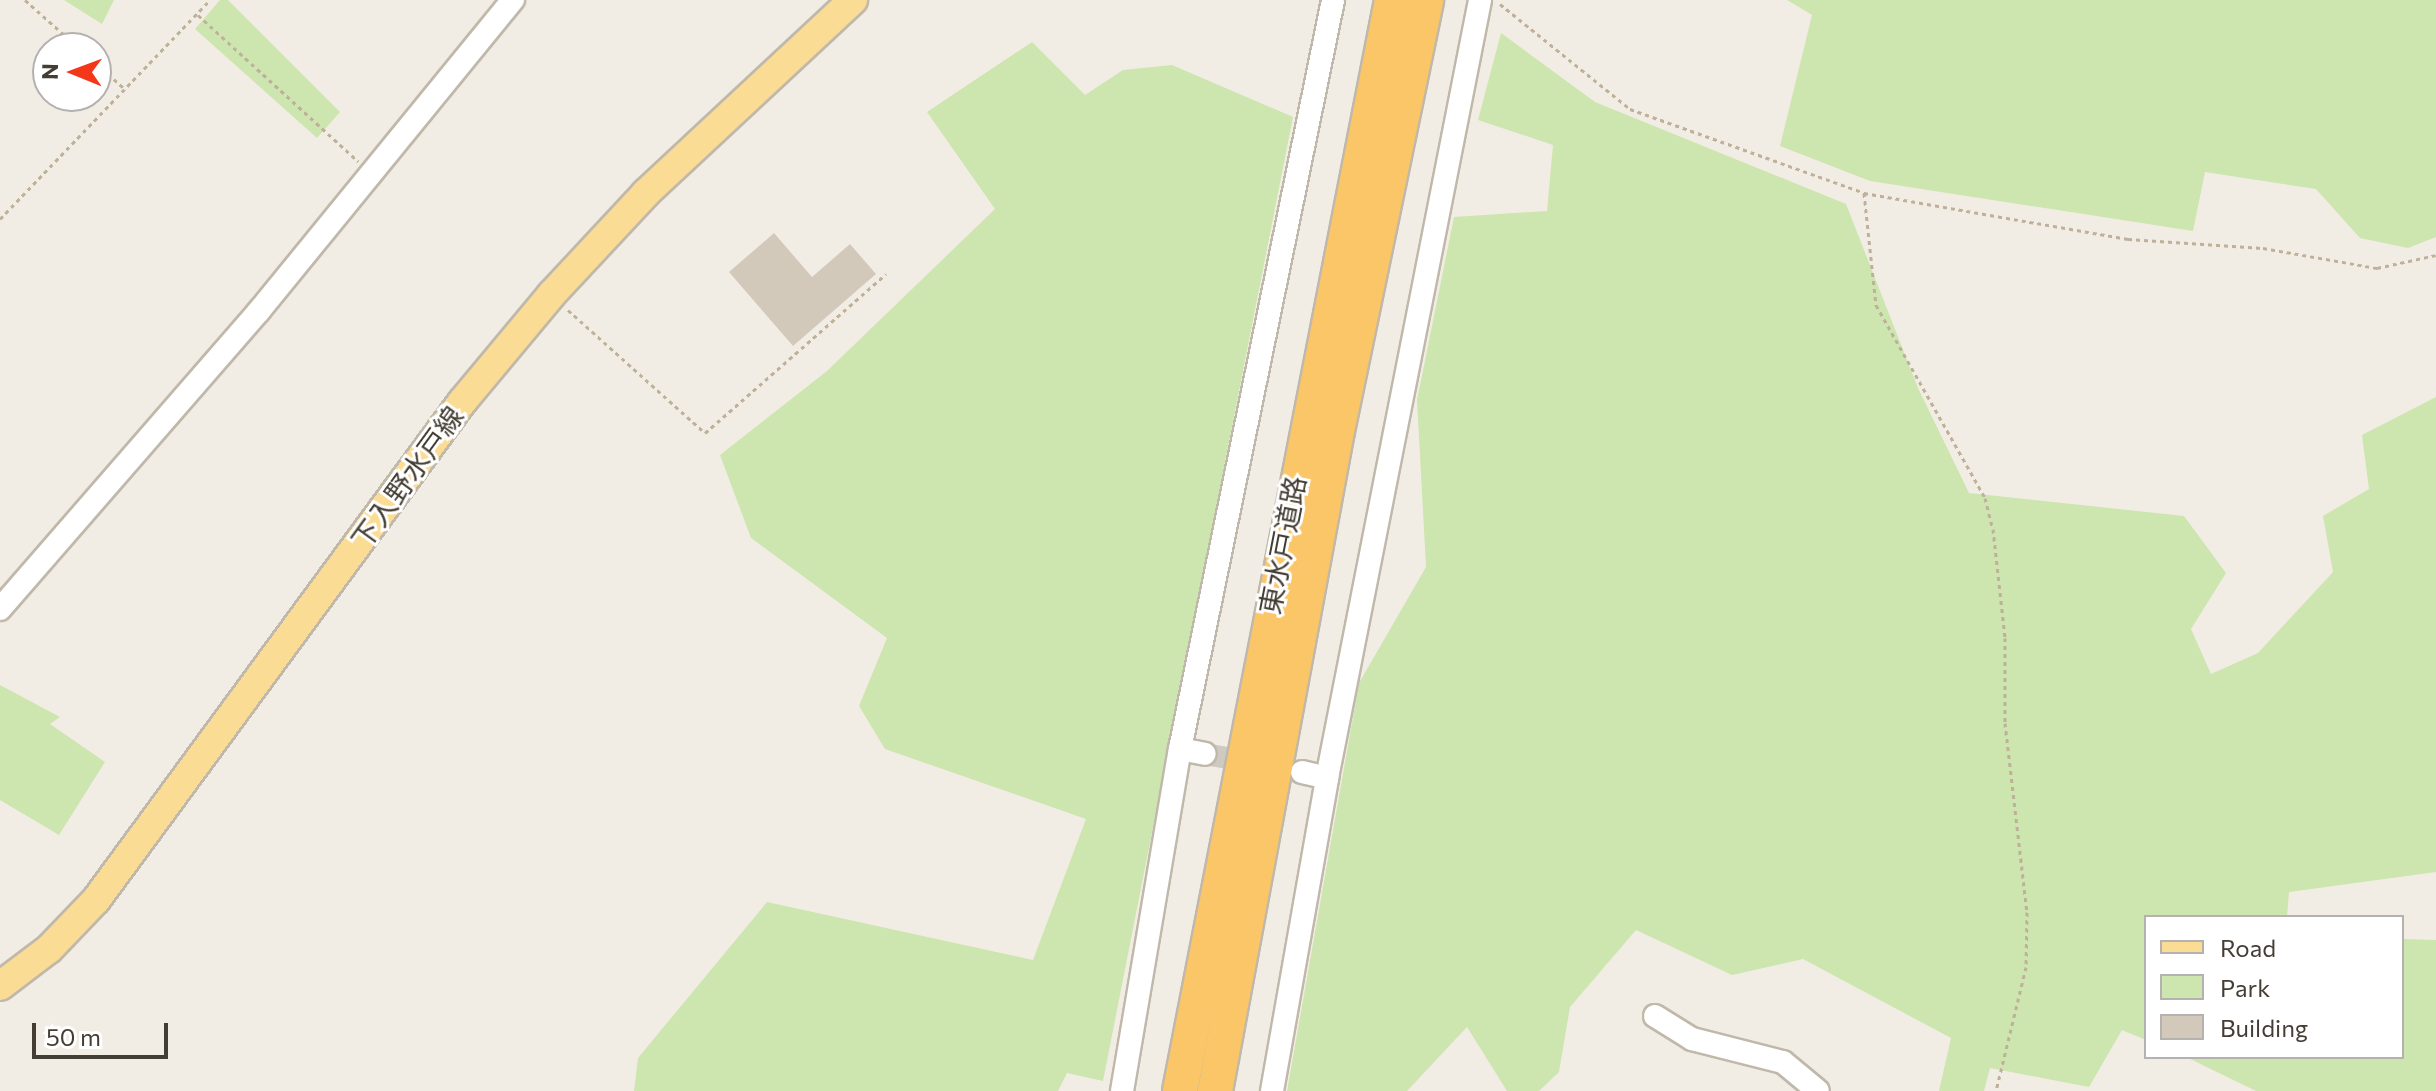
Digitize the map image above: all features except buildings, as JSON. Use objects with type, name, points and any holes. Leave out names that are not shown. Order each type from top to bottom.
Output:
[{"type":"highway","name":"東水戸道路","points":[[1180,1091],[1392,0]]},
{"type":"highway","name":"東水戸道路","points":[[1215,1091],[1337,431],[1426,0]]},
{"type":"main road","name":"下入野水戸線","points":[[0,986],[49,949],[96,900],[462,402],[551,295],[646,193],[853,0]]},
{"type":"street","points":[[0,609],[372,174],[513,0]]},
{"type":"street","points":[[1122,1091],[1180,749],[1333,0]]},
{"type":"street","points":[[1272,1091],[1327,778],[1479,0]]},
{"type":"street","points":[[1180,749],[1205,754]]},
{"type":"street","points":[[1302,772],[1327,778]]},
{"type":"street","points":[[1655,1016],[1692,1039],[1783,1062],[1818,1091]]},
{"type":"path","points":[[25,0],[61,32]]},
{"type":"path","points":[[0,219],[210,0]]},
{"type":"path","points":[[1479,0],[1496,1],[1605,93],[1642,115],[1864,193],[2128,239],[2263,248],[2377,268],[2436,255]]},
{"type":"path","points":[[198,15],[372,174]]},
{"type":"path","points":[[112,77],[125,89]]},
{"type":"path","points":[[1864,193],[1876,305],[1985,498],[1993,529],[2005,638],[2005,723],[2027,912],[2026,967],[1996,1091]]},
{"type":"path","points":[[551,295],[705,433],[886,274]]},
{"type":"green space","points":[[64,0],[114,0],[102,24]]},
{"type":"green space","points":[[220,0],[228,0],[340,112],[317,138],[195,29]]},
{"type":"green space","points":[[1787,0],[2436,0],[2436,237],[2408,248],[2360,238],[2316,189],[2205,172],[2193,231],[1870,181],[1780,146],[1812,15]]},
{"type":"green space","points":[[1501,33],[1595,102],[1846,204],[1918,388],[1969,493],[2184,516],[2226,573],[2191,629],[2211,674],[2258,653],[2333,572],[2323,516],[2369,489],[2362,435],[2436,397],[2436,872],[2289,892],[2287,915],[2144,915],[2144,1039],[2122,1030],[2089,1087],[1990,1068],[1984,1091],[1939,1091],[1951,1038],[1803,959],[1732,975],[1636,930],[1570,1007],[1559,1072],[1539,1091],[1507,1091],[1467,1027],[1407,1091],[1287,1091],[1359,683],[1426,567],[1417,400],[1454,217],[1547,211],[1553,145],[1478,120]]},
{"type":"green space","points":[[1032,42],[1085,95],[1123,70],[1172,65],[1293,117],[1103,1081],[1067,1073],[1058,1091],[634,1091],[638,1058],[767,902],[1033,960],[1086,819],[885,749],[859,706],[887,638],[751,538],[720,455],[827,371],[995,209],[927,112]]},
{"type":"green space","points":[[0,685],[60,717],[50,724],[105,762],[59,835],[0,800]]},
{"type":"green space","points":[[2404,939],[2436,940],[2436,1091],[2256,1091],[2190,1059],[2404,1059]]},
{"type":"tunnel","points":[[1205,754],[1255,763]]}]
